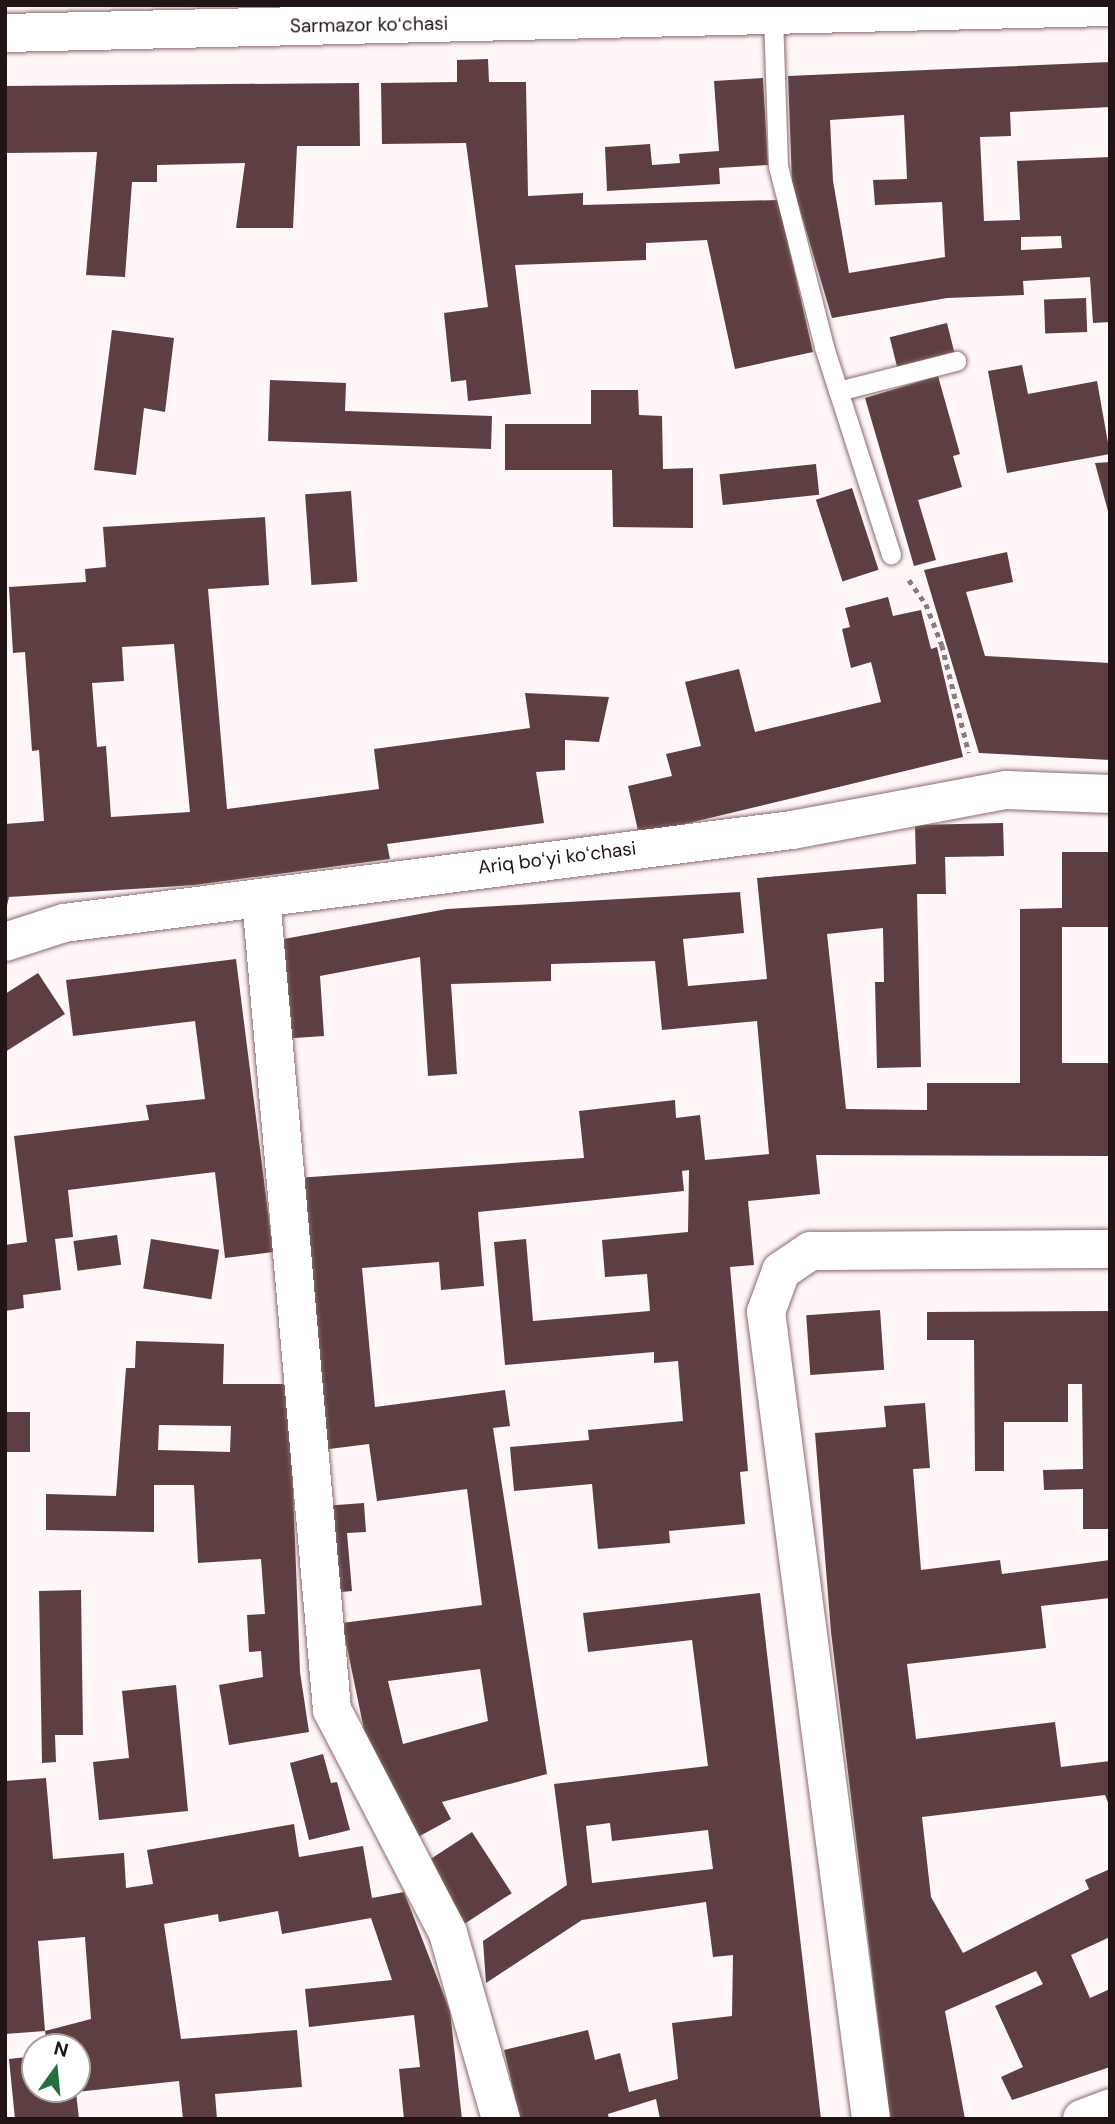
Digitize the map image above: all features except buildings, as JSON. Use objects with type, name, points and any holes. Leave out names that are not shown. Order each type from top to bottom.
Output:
[{"type":"street","name":"Sarmazor koʻchasi","points":[[5,33],[1110,7]]},
{"type":"street","name":"Ariq boʻyi koʻchasi","points":[[5,942],[64,923],[792,830],[1006,790],[1110,794]]},
{"type":"street","points":[[261,898],[332,1710],[448,1933],[501,2119]]},
{"type":"street","points":[[871,2119],[766,1312],[781,1271],[811,1251],[1110,1249]]},
{"type":"street","points":[[1082,2119],[1110,2108]]},
{"type":"lane","points":[[772,15],[778,166],[838,391],[891,554]]},
{"type":"lane","points":[[838,391],[956,361]]},
{"type":"path","points":[[891,554],[926,604],[942,645],[980,795]]}]
